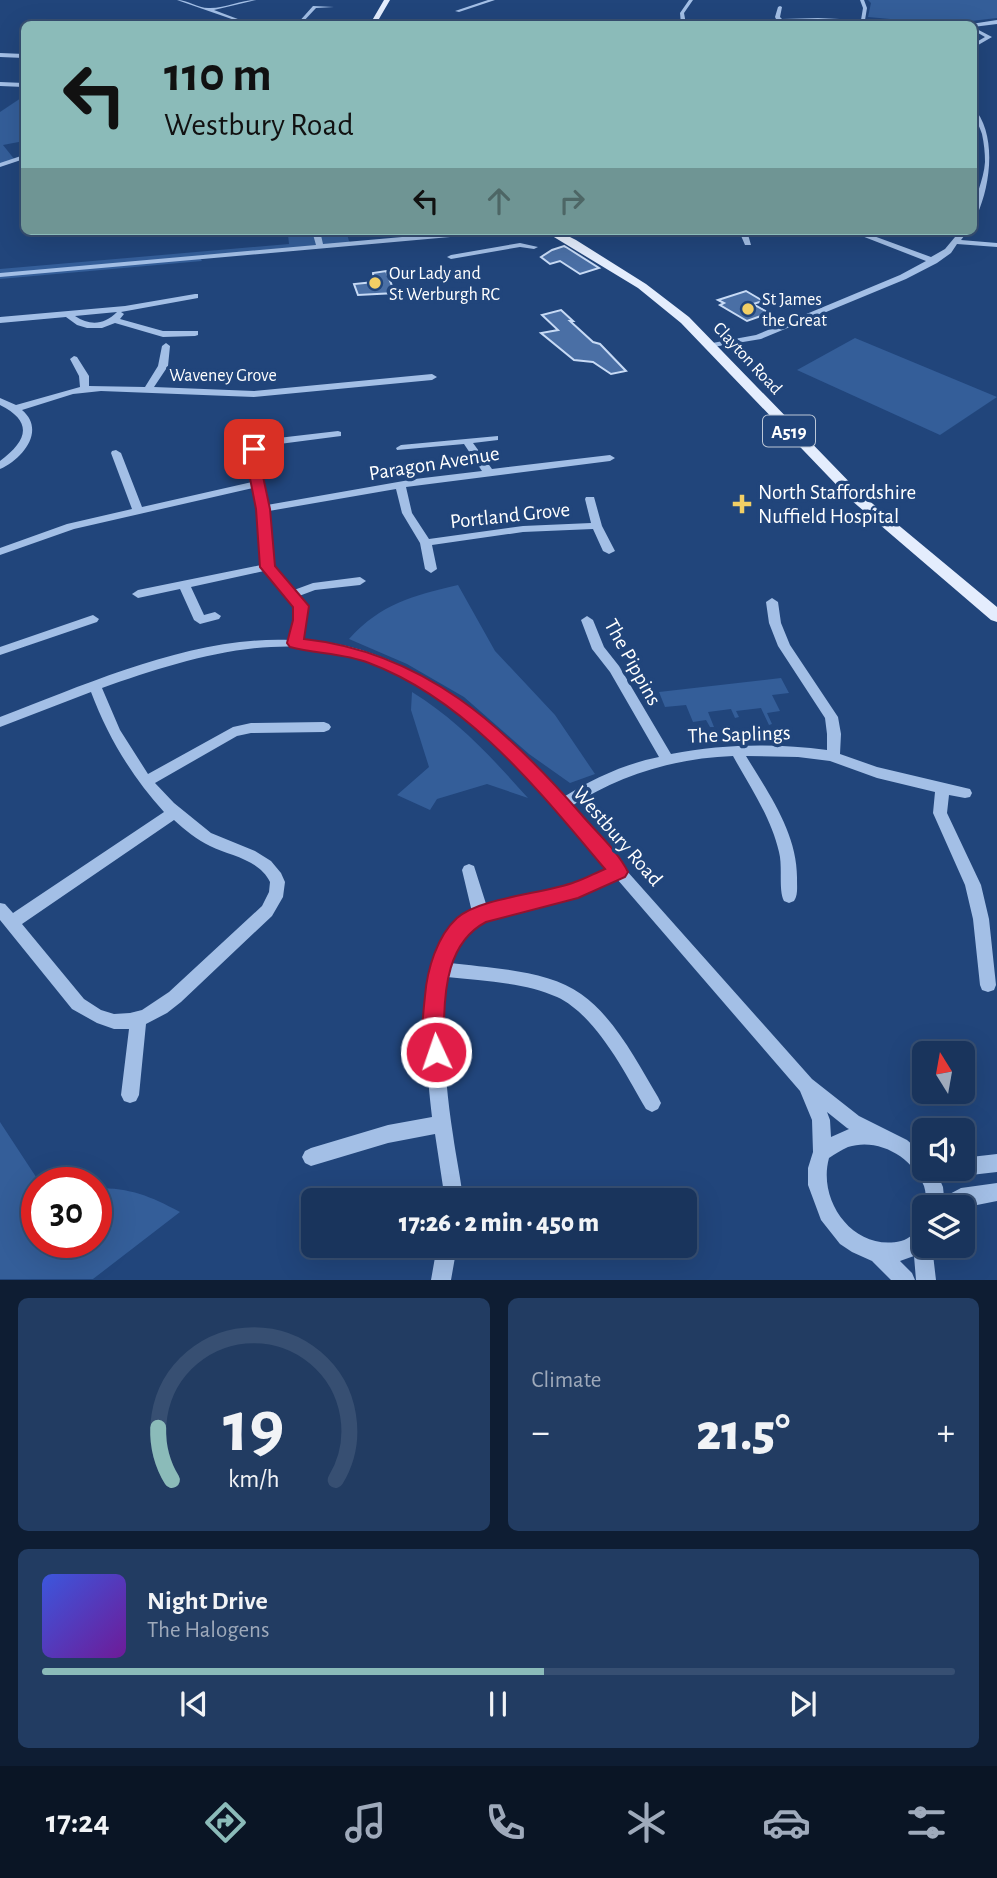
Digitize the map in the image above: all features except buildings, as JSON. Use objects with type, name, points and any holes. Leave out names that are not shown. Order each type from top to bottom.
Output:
[{"type":"main road","points":[[375,21],[387,0]]},
{"type":"main road","name":"Clayton Road","points":[[557,235],[642,286],[685,320],[786,428],[856,497],[997,616]]},
{"type":"street","points":[[179,0],[241,21]]},
{"type":"street","points":[[210,10],[254,0]]},
{"type":"street","points":[[457,11],[493,0]]},
{"type":"street","points":[[590,0],[600,4]]},
{"type":"street","points":[[683,21],[682,13],[691,0]]},
{"type":"street","points":[[862,0],[865,8],[863,20]]},
{"type":"street","points":[[301,21],[312,7],[332,7]]},
{"type":"street","points":[[780,7],[777,17],[780,20]]},
{"type":"street","points":[[760,21],[875,21]]},
{"type":"street","points":[[977,25],[997,22]]},
{"type":"street","points":[[977,29],[989,37],[977,44]]},
{"type":"street","points":[[977,45],[987,46]]},
{"type":"street","points":[[0,55],[21,56]]},
{"type":"street","points":[[0,84],[21,85]]},
{"type":"street","points":[[977,116],[985,130],[988,144],[986,186],[977,206]]},
{"type":"street","points":[[977,129],[985,130]]},
{"type":"street","points":[[0,164],[21,159]]},
{"type":"street","points":[[317,235],[320,247]]},
{"type":"street","points":[[0,275],[455,235]]},
{"type":"street","points":[[745,235],[748,243]]},
{"type":"street","points":[[864,235],[934,261]]},
{"type":"street","points":[[710,346],[758,337],[904,277],[934,261],[958,242],[962,235]]},
{"type":"street","points":[[445,236],[463,255]]},
{"type":"street","points":[[958,242],[997,245]]},
{"type":"street","points":[[451,257],[520,245],[534,247]]},
{"type":"street","points":[[0,320],[125,309],[195,296]]},
{"type":"street","points":[[68,314],[81,325],[97,326],[116,320],[125,309]]},
{"type":"street","points":[[116,320],[163,334],[195,333]]},
{"type":"street","points":[[148,390],[163,366],[166,346]]},
{"type":"street","points":[[74,359],[84,376],[85,390]]},
{"type":"street","name":"Waveney Grove","points":[[17,408],[72,391],[85,390],[254,394],[432,377]]},
{"type":"street","points":[[0,401],[17,408],[27,418],[30,432],[24,444],[0,466]]},
{"type":"street","points":[[295,643],[302,612],[294,594],[267,567],[263,509],[251,453],[261,443],[338,434]]},
{"type":"street","points":[[401,448],[495,438]]},
{"type":"street","points":[[467,442],[489,472]]},
{"type":"street","points":[[116,453],[138,510]]},
{"type":"street","name":"Paragon Avenue","points":[[263,509],[400,485],[610,458]]},
{"type":"street","points":[[0,552],[71,526],[258,484]]},
{"type":"street","name":"Portland Grove","points":[[400,485],[407,513],[426,543],[431,569]]},
{"type":"street","name":"Portland Grove","points":[[590,499],[597,526],[609,551]]},
{"type":"street","name":"Portland Grove","points":[[426,543],[523,529],[597,526]]},
{"type":"street","points":[[138,594],[267,567]]},
{"type":"street","points":[[294,594],[313,587],[360,581]]},
{"type":"street","points":[[184,585],[204,633]]},
{"type":"street","points":[[772,602],[775,623],[784,646],[831,717],[834,734],[833,757]]},
{"type":"street","points":[[200,620],[215,616]]},
{"type":"street","points":[[0,651],[74,620],[93,619]]},
{"type":"street","name":"The Pippins","points":[[587,620],[598,649],[615,669],[667,759]]},
{"type":"street","name":"Westbury Road","points":[[0,722],[181,659],[269,643],[295,643],[352,652],[416,678],[452,702],[503,743],[562,806],[806,1085],[853,1122],[912,1158]]},
{"type":"street","points":[[0,909],[78,1004],[91,1015],[109,1022],[138,1020],[164,1008],[267,911],[278,891],[277,879],[271,869],[251,857],[206,838],[175,812],[146,782],[123,751],[95,687]]},
{"type":"street","points":[[146,782],[233,732],[251,728],[324,727]]},
{"type":"street","name":"The Saplings","points":[[562,806],[573,797],[621,775],[667,759],[737,751],[778,750],[833,757],[866,769],[965,793]]},
{"type":"street","points":[[737,751],[785,836],[791,873],[789,897]]},
{"type":"street","points":[[943,788],[940,813],[973,886],[981,919],[988,985]]},
{"type":"street","points":[[11,922],[175,812]]},
{"type":"street","points":[[469,870],[481,915]]},
{"type":"street","points":[[452,1188],[433,1029],[439,969],[451,940],[465,923],[481,915],[578,890],[618,872]]},
{"type":"street","points":[[439,969],[504,978],[564,991],[601,1023],[652,1103]]},
{"type":"street","points":[[130,1095],[138,1020]]},
{"type":"street","name":"Westbury Road","points":[[806,1085],[821,1120],[822,1152],[817,1167],[817,1185],[827,1210],[848,1241],[879,1255]]},
{"type":"street","points":[[311,1157],[388,1134],[443,1124]]},
{"type":"street","points":[[822,1152],[848,1136],[876,1135]]},
{"type":"street","points":[[975,1166],[997,1163]]},
{"type":"street","points":[[975,1195],[997,1192]]},
{"type":"street","points":[[879,1255],[912,1248]]},
{"type":"street","points":[[879,1255],[905,1279]]},
{"type":"street","points":[[441,1279],[445,1258]]},
{"type":"street","points":[[924,1258],[926,1279]]},
{"type":"shaded area","points":[[868,0],[997,0],[997,18],[912,21],[868,17],[871,3]]},
{"type":"shaded area","points":[[21,98],[21,142],[3,145],[15,160],[0,165],[0,112]]},
{"type":"shaded area","points":[[288,235],[347,235],[353,244],[0,279],[0,269],[289,244]]},
{"type":"shaded area","points":[[855,338],[997,397],[940,435],[797,370]]},
{"type":"shaded area","points":[[458,585],[495,651],[555,715],[595,774],[570,783],[529,754],[464,697],[407,664],[349,639],[386,609],[426,593]]},
{"type":"shaded area","points":[[781,678],[789,693],[772,695],[780,711],[767,713],[772,724],[769,725],[761,708],[736,711],[739,717],[735,718],[731,709],[708,712],[714,727],[710,727],[706,720],[693,722],[686,705],[665,707],[659,692]]},
{"type":"shaded area","points":[[412,692],[460,728],[528,798],[487,784],[437,799],[430,810],[397,795],[429,767],[411,710]]},
{"type":"shaded area","points":[[0,1122],[30,1167],[21,1167],[21,1258],[112,1258],[112,1189],[140,1194],[180,1212],[93,1279],[0,1279]]},
{"type":"place","name":"Our Lady and St Werburgh RC","points":[[375,283]]},
{"type":"place","name":"St James the Great","points":[[748,309]]},
{"type":"place","name":"North Staffordshire Nuffield Hospital","points":[[742,504]]},
{"type":"route","points":[[254,449],[251,453],[263,509],[267,567],[294,594],[301,606],[301,620],[295,643],[371,657],[401,670],[444,696],[503,743],[562,806],[618,872],[578,890],[481,915],[465,923],[451,940],[437,977],[433,1029],[436,1052]]}]
